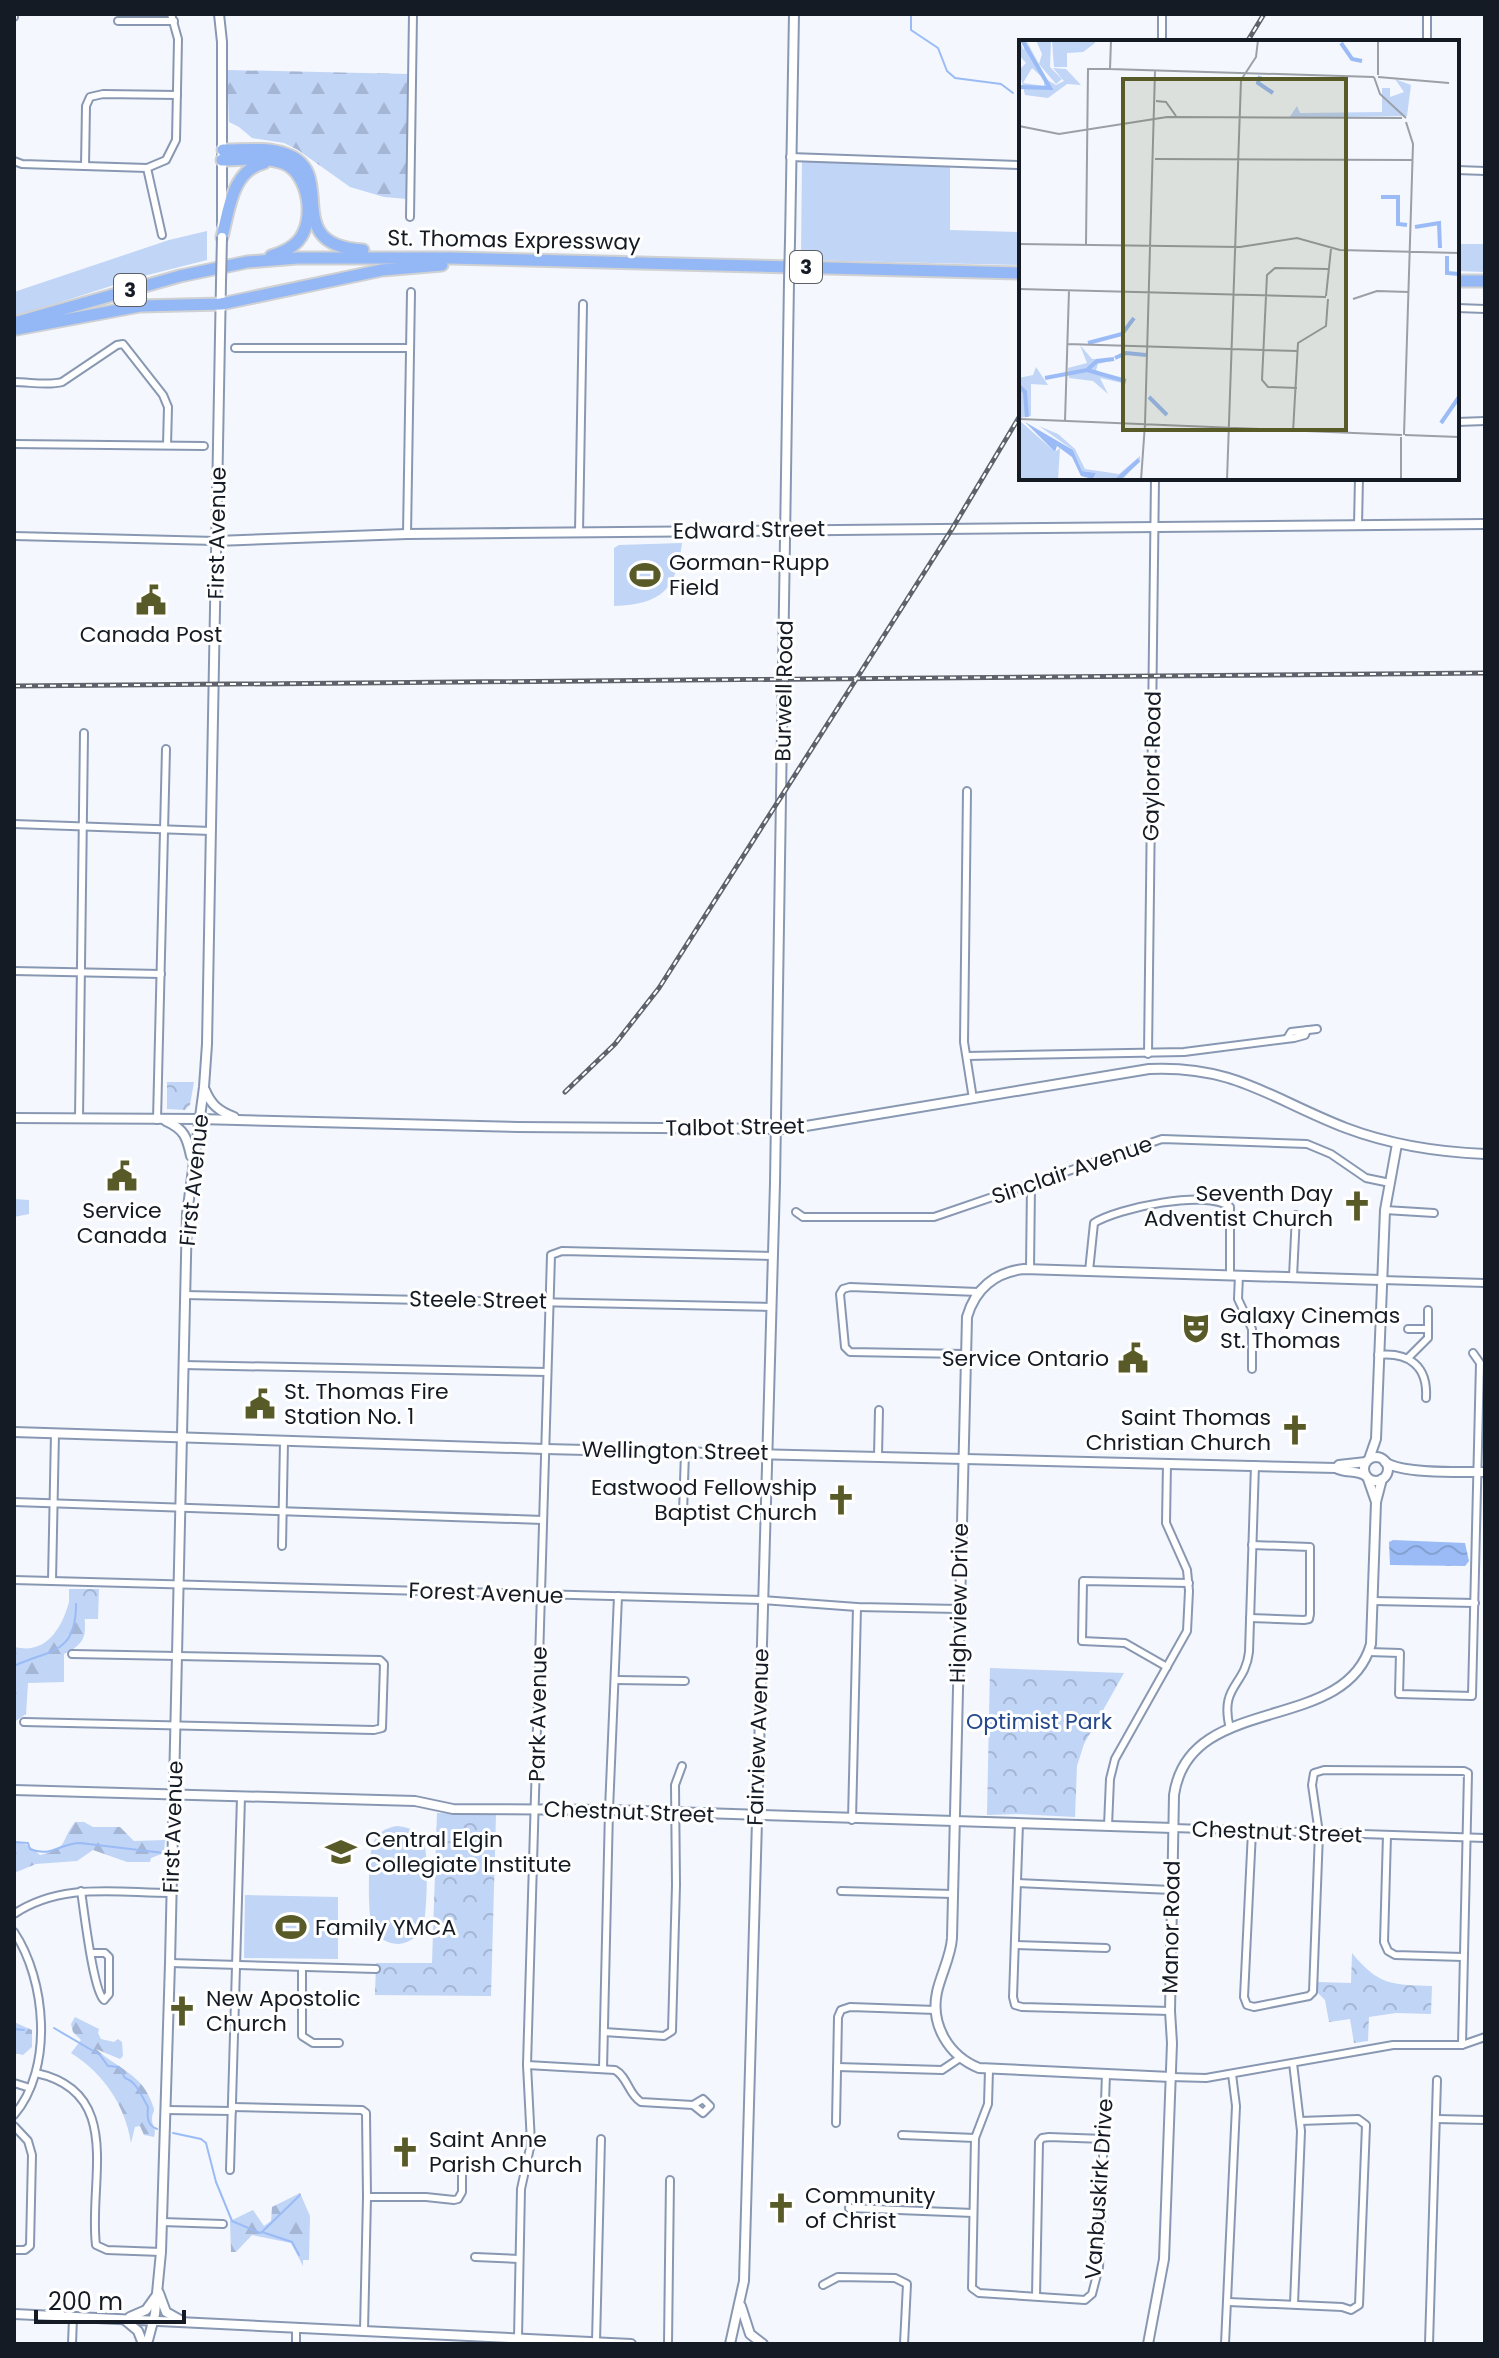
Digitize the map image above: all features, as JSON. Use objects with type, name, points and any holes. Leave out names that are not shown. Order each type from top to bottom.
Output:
[{"type":"highway","points":[[222,155],[276,151],[298,161],[311,182],[315,224],[322,236],[334,244],[353,249],[451,258]]},
{"type":"highway","points":[[222,155],[280,163],[293,170],[303,183],[306,201],[303,235],[291,248],[247,262]]},
{"type":"highway","points":[[222,237],[240,178],[258,164],[280,163]]},
{"type":"highway","name":"St. Thomas Expressway","points":[[14,326],[180,276],[247,262],[323,257],[1019,273]]},
{"type":"highway","points":[[14,326],[140,306],[221,304],[408,267],[590,262]]},
{"type":"highway","points":[[1459,281],[1485,281]]},
{"type":"main road","name":"First Avenue","points":[[145,2344],[154,2321],[161,2252],[187,1214],[204,1087],[222,237],[222,42],[219,14]]},
{"type":"main road","name":"Burwell Road","points":[[776,1129],[794,14]]},
{"type":"main road","name":"Edward Street","points":[[216,541],[407,534],[1485,524]]},
{"type":"main road","name":"Talbot Street","points":[[14,1118],[776,1129],[806,1127],[1169,1068],[1209,1072],[1263,1089],[1348,1128],[1397,1144],[1485,1154]]},
{"type":"main road","points":[[204,1087],[209,1102],[222,1112],[243,1120]]},
{"type":"main road","points":[[160,1120],[179,1127],[186,1135],[192,1165]]},
{"type":"main road","name":"Fairview Avenue","points":[[730,2344],[744,2281],[776,1129]]},
{"type":"main road","points":[[1369,1652],[1376,1502],[1364,1469],[1376,1439],[1385,1210],[1397,1144]]},
{"type":"main road","points":[[978,1292],[1003,1274],[1030,1269],[1381,1280]]},
{"type":"main road","name":"Highview Drive","points":[[936,2010],[938,1987],[951,1946],[964,1354],[967,1317],[978,1292]]},
{"type":"main road","name":"Wellington Street","points":[[14,1432],[545,1449],[1255,1465],[1336,1468],[1360,1472],[1367,1477]]},
{"type":"main road","points":[[1376,1439],[1388,1470],[1376,1502]]},
{"type":"main road","points":[[1368,1461],[1375,1457],[1393,1467],[1482,1472]]},
{"type":"main road","name":"Wellington Street","points":[[1336,1468],[1368,1461]]},
{"type":"main road","points":[[1367,1477],[1375,1481],[1416,1470]]},
{"type":"main road","name":"Manor Road","points":[[1148,2344],[1164,2259],[1171,2077],[1173,1828],[1176,1785],[1182,1766],[1206,1740],[1335,1690],[1356,1671],[1369,1652]]},
{"type":"main road","name":"Chestnut Street","points":[[14,1790],[415,1801],[453,1809],[609,1810],[1173,1828]]},
{"type":"main road","points":[[936,2010],[942,2033],[960,2058],[989,2070],[1171,2077]]},
{"type":"main road","points":[[122,2320],[145,2311],[158,2292]]},
{"type":"main road","points":[[158,2292],[166,2312],[185,2322]]},
{"type":"main road","points":[[741,2305],[749,2333],[763,2344]]},
{"type":"main road","points":[[14,2314],[364,2331],[428,2339],[518,2338],[631,2344]]},
{"type":"main road","points":[[122,2320],[136,2328],[145,2344]]},
{"type":"street","points":[[410,217],[413,14]]},
{"type":"street","points":[[1162,14],[1162,40]]},
{"type":"street","points":[[1427,14],[1427,40]]},
{"type":"street","points":[[14,161],[22,164],[147,168],[166,160],[175,144],[178,39],[173,18],[118,21]]},
{"type":"street","points":[[85,166],[86,106],[90,97],[103,94],[177,95]]},
{"type":"street","points":[[790,157],[1019,165]]},
{"type":"street","points":[[147,168],[162,235]]},
{"type":"street","points":[[1459,170],[1485,171]]},
{"type":"street","points":[[407,534],[411,292]]},
{"type":"street","points":[[579,532],[583,304]]},
{"type":"street","points":[[1459,308],[1485,309]]},
{"type":"street","points":[[14,382],[53,385],[62,382],[123,344],[129,347],[163,395],[168,407],[167,445]]},
{"type":"street","points":[[235,348],[408,348]]},
{"type":"street","points":[[1459,422],[1485,421]]},
{"type":"street","points":[[14,444],[204,446]]},
{"type":"street","name":"Gaylord Road","points":[[1148,1054],[1155,480]]},
{"type":"street","points":[[1358,525],[1359,480]]},
{"type":"street","name":"Edward Street","points":[[14,536],[216,541]]},
{"type":"street","points":[[79,1119],[84,733]]},
{"type":"street","points":[[160,1120],[162,827],[166,749]]},
{"type":"street","points":[[967,791],[964,1032],[973,1099]]},
{"type":"street","points":[[14,824],[211,831]]},
{"type":"street","points":[[14,971],[161,974]]},
{"type":"street","points":[[967,1056],[1148,1054],[1210,1049],[1288,1037],[1291,1032],[1317,1029]]},
{"type":"street","name":"Sinclair Avenue","points":[[796,1212],[803,1217],[922,1218],[944,1214],[1162,1139],[1307,1144],[1331,1154],[1366,1178],[1390,1183]]},
{"type":"street","points":[[1030,1269],[1031,1185]]},
{"type":"street","points":[[1089,1271],[1094,1223],[1160,1201],[1222,1202],[1230,1207],[1239,1304],[1252,1329],[1252,1369]]},
{"type":"street","points":[[1385,1210],[1434,1213]]},
{"type":"street","points":[[1293,1277],[1296,1215]]},
{"type":"street","name":"Park Avenue","points":[[518,2338],[521,2189],[531,2143],[527,2065],[551,1255],[557,1251],[773,1256]]},
{"type":"street","points":[[1381,1280],[1485,1283]]},
{"type":"street","points":[[964,1354],[850,1352],[845,1347],[840,1294],[846,1287],[978,1292]]},
{"type":"street","name":"Steele Street","points":[[185,1295],[771,1307]]},
{"type":"street","points":[[1408,1358],[1428,1338],[1428,1310]]},
{"type":"street","points":[[1408,1329],[1428,1329]]},
{"type":"street","points":[[1369,1652],[1400,1653],[1399,1694],[1472,1696],[1482,1472],[1480,1363],[1473,1353]]},
{"type":"street","points":[[1378,1355],[1408,1358],[1426,1380],[1426,1398]]},
{"type":"street","points":[[183,1365],[547,1372]]},
{"type":"street","points":[[878,1456],[879,1410]]},
{"type":"street","points":[[52,1581],[55,1433]]},
{"type":"street","points":[[282,1546],[284,1441]]},
{"type":"street","points":[[683,1513],[685,1452]]},
{"type":"street","points":[[1108,1826],[1110,1779],[1115,1759],[1187,1631],[1187,1570],[1166,1523],[1167,1463]]},
{"type":"street","points":[[1230,1729],[1227,1700],[1248,1659],[1255,1465]]},
{"type":"street","points":[[14,1502],[543,1520]]},
{"type":"street","points":[[1250,1618],[1304,1620],[1309,1619],[1310,1614],[1310,1547],[1252,1545]]},
{"type":"street","name":"Forest Avenue","points":[[14,1580],[762,1600],[857,1607],[959,1609]]},
{"type":"street","points":[[1167,1667],[1125,1643],[1082,1641],[1083,1581],[1189,1583]]},
{"type":"street","points":[[603,2069],[618,1596]]},
{"type":"street","points":[[1373,1601],[1475,1603]]},
{"type":"street","points":[[852,1820],[857,1607]]},
{"type":"street","points":[[24,1722],[381,1729],[382,1661],[72,1654]]},
{"type":"street","points":[[616,1680],[685,1681]]},
{"type":"street","points":[[604,2032],[664,2036],[672,2031],[675,1780],[682,1766]]},
{"type":"street","points":[[1252,1831],[1244,1997],[1247,2005],[1254,2007],[1309,1996],[1313,1992],[1319,1833],[1312,1779],[1314,1773],[1319,1770],[1464,1771],[1470,1776],[1462,2045]]},
{"type":"street","points":[[230,2170],[241,1797]]},
{"type":"street","points":[[1019,1823],[1013,2001],[1018,2006],[1170,2011]]},
{"type":"street","name":"Chestnut Street","points":[[1173,1828],[1485,1838]]},
{"type":"street","points":[[1387,1835],[1384,1942],[1388,1951],[1395,1955],[1463,1957]]},
{"type":"street","points":[[1017,1883],[1171,1890]]},
{"type":"street","points":[[14,1914],[41,1899],[81,1891],[171,1893]]},
{"type":"street","points":[[81,1891],[91,1953],[99,1995],[104,2000],[109,1994],[109,1957],[105,1953],[91,1953]]},
{"type":"street","points":[[841,1891],[953,1894]]},
{"type":"street","points":[[14,1932],[28,1955],[38,1990],[40,2032],[36,2073],[14,2115]]},
{"type":"street","points":[[1015,1945],[1106,1948]]},
{"type":"street","points":[[170,1963],[376,1969]]},
{"type":"street","points":[[302,1967],[302,2036],[313,2043],[339,2043]]},
{"type":"street","points":[[836,2123],[838,2017],[841,2010],[850,2007],[936,2010]]},
{"type":"street","points":[[1171,2077],[1206,2078],[1393,2045],[1462,2045],[1485,2037]]},
{"type":"street","points":[[837,2067],[942,2070],[960,2058]]},
{"type":"street","points":[[1293,2063],[1300,2121],[1294,2304]]},
{"type":"street","points":[[527,2065],[619,2072],[634,2097],[641,2102],[693,2105]]},
{"type":"street","name":"Vanbuskirk Drive","points":[[989,2070],[988,2104],[975,2138],[973,2291],[1085,2300],[1092,2294],[1099,2267],[1106,2074]]},
{"type":"street","points":[[36,2073],[72,2089],[83,2100],[93,2121],[97,2138],[96,2245],[107,2250],[161,2252]]},
{"type":"street","points":[[1225,2344],[1236,2106],[1232,2074]]},
{"type":"street","points":[[1429,2344],[1437,2080]]},
{"type":"street","points":[[14,2083],[30,2088]]},
{"type":"street","points":[[166,2110],[362,2110],[366,2113],[364,2331]]},
{"type":"street","points":[[1229,2302],[1351,2310],[1359,2305],[1367,2128],[1365,2122],[1358,2119],[1300,2121]]},
{"type":"street","points":[[1436,2119],[1485,2120]]},
{"type":"street","points":[[14,2126],[28,2141],[32,2155],[30,2246],[25,2250],[14,2250]]},
{"type":"street","points":[[902,2135],[975,2138]]},
{"type":"street","points":[[1036,2296],[1039,2142],[1049,2137],[1104,2139]]},
{"type":"street","points":[[596,2342],[601,2139]]},
{"type":"street","points":[[367,2197],[458,2199],[462,2192],[462,2173]]},
{"type":"street","points":[[668,2344],[670,2180]]},
{"type":"street","points":[[849,2208],[973,2213]]},
{"type":"street","points":[[162,2222],[223,2224]]},
{"type":"street","points":[[475,2257],[519,2259]]},
{"type":"street","points":[[823,2285],[838,2277],[895,2278],[907,2284],[904,2344]]},
{"type":"street","points":[[72,2344],[73,2318]]},
{"type":"street","points":[[296,2328],[296,2344]]},
{"type":"green space","points":[[227,70],[408,74],[407,199],[384,197],[350,187],[298,150],[284,143],[252,138],[229,122]]},
{"type":"green space","points":[[802,161],[950,167],[950,230],[1019,232],[1019,265],[801,260]]},
{"type":"green space","points":[[207,231],[207,260],[136,278],[14,317],[14,292],[169,240]]},
{"type":"green space","points":[[1459,244],[1485,244],[1485,272],[1459,271]]},
{"type":"green space","name":"Gorman-Rupp Field","points":[[682,543],[676,572],[664,591],[644,602],[614,606],[614,548],[619,545]]},
{"type":"green space","points":[[167,1082],[194,1082],[190,1105],[185,1110],[167,1109]]},
{"type":"green space","points":[[14,1199],[29,1200],[29,1214],[14,1217]]},
{"type":"green space","points":[[69,1589],[99,1589],[98,1619],[84,1619],[84,1602],[69,1602]]},
{"type":"green space","points":[[69,1602],[84,1602],[85,1627],[83,1639],[64,1654],[64,1682],[28,1683],[26,1714],[14,1722],[14,1616],[15,1647],[36,1647],[57,1630]]},
{"type":"green space","name":"Optimist Park","points":[[990,1668],[1124,1673],[1084,1744],[1077,1766],[1075,1817],[987,1815]]},
{"type":"green space","points":[[437,1813],[496,1815],[491,1996],[375,1995],[376,1963],[432,1963]]},
{"type":"green space","points":[[75,1822],[84,1822],[93,1827],[120,1827],[134,1841],[165,1840],[164,1853],[151,1858],[150,1862],[127,1862],[93,1850],[77,1861],[36,1864],[14,1873],[14,1841],[28,1845],[40,1855],[60,1847]]},
{"type":"green space","points":[[397,1826],[412,1830],[423,1840],[427,1869],[423,1926],[413,1938],[399,1944],[387,1942],[375,1932],[369,1900],[373,1843],[383,1831]]},
{"type":"green space","name":"Family YMCA","points":[[245,1895],[338,1897],[338,1959],[244,1958]]},
{"type":"green space","points":[[1352,1953],[1370,1972],[1387,1981],[1432,1986],[1431,2014],[1396,2013],[1369,2017],[1368,2041],[1354,2043],[1350,2019],[1329,2022],[1325,2000],[1317,1992],[1317,1982],[1351,1983]]},
{"type":"green space","points":[[75,2017],[99,2029],[101,2039],[114,2042],[118,2039],[122,2042],[123,2056],[120,2059],[96,2049],[137,2079],[149,2095],[154,2108],[154,2137],[144,2135],[140,2126],[135,2127],[131,2143],[124,2116],[111,2092],[83,2061],[71,2053],[81,2040],[73,2032],[71,2024]]},
{"type":"green space","points":[[14,2022],[32,2030],[32,2047],[23,2055],[14,2053]]},
{"type":"green space","points":[[300,2193],[310,2216],[309,2260],[303,2260],[303,2266],[291,2243],[252,2235],[236,2252],[231,2252],[230,2221],[253,2210],[264,2226],[271,2221],[272,2207]]},
{"type":"water","points":[[1389,1542],[1465,1543],[1469,1561],[1465,1566],[1390,1565]]},
{"type":"waterway","points":[[911,14],[911,30],[938,48],[947,71],[955,78],[1001,84],[1013,93]]},
{"type":"waterway","points":[[14,1666],[66,1642],[75,1621],[76,1604]]},
{"type":"waterway","points":[[14,1842],[28,1843],[30,1849],[44,1852],[80,1843],[164,1853]]},
{"type":"waterway","points":[[54,2028],[100,2055],[108,2066],[119,2067],[125,2078],[139,2090],[148,2107],[149,2123],[157,2129]]},
{"type":"waterway","points":[[14,2029],[24,2030]]},
{"type":"waterway","points":[[173,2133],[206,2143],[216,2182],[232,2221],[292,2242],[299,2255]]},
{"type":"waterway","points":[[263,2231],[300,2195]]},
{"type":"railway","points":[[1248,40],[1264,14]]},
{"type":"railway","points":[[565,1092],[615,1044],[659,988],[952,529],[1019,417]]},
{"type":"railway","points":[[14,686],[1485,673]]},
{"type":"place","name":"Gorman-Rupp Field","points":[[645,575]]},
{"type":"place","name":"Canada Post","points":[[151,600]]},
{"type":"place","name":"Service Canada","points":[[122,1176]]},
{"type":"place","name":"Seventh Day Adventist Church","points":[[1357,1206]]},
{"type":"place","name":"Galaxy Cinemas St. Thomas","points":[[1196,1328]]},
{"type":"place","name":"Service Ontario","points":[[1133,1358]]},
{"type":"place","name":"St. Thomas Fire Station No. 1","points":[[260,1404]]},
{"type":"place","name":"Saint Thomas Christian Church","points":[[1295,1430]]},
{"type":"place","name":"Eastwood Fellowship Baptist Church","points":[[841,1500]]},
{"type":"place","name":"Central Elgin Collegiate Institute","points":[[341,1852]]},
{"type":"place","name":"Family YMCA","points":[[291,1927]]},
{"type":"place","name":"New Apostolic Church","points":[[182,2011]]},
{"type":"place","name":"Saint Anne Parish Church","points":[[405,2152]]},
{"type":"place","name":"Community of Christ","points":[[781,2208]]}]
